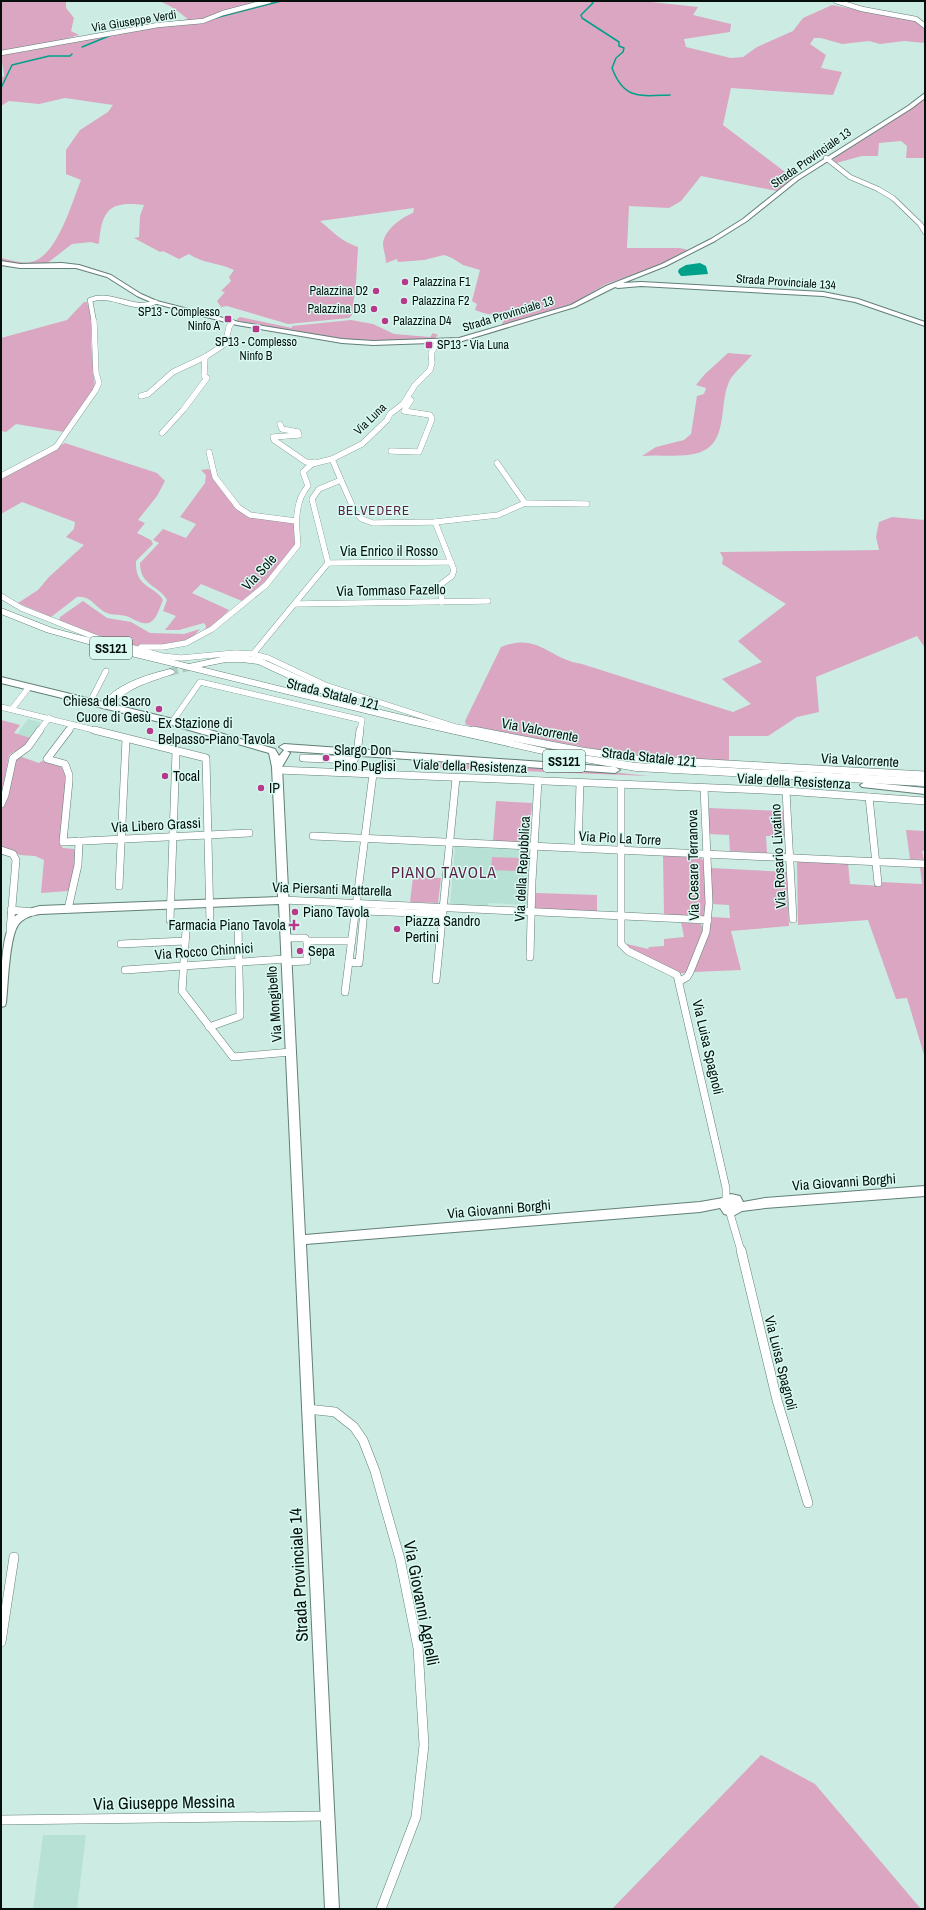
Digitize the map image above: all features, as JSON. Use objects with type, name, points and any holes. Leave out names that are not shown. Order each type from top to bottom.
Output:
[{"type":"main road","name":"Strada Statale 121","points":[[1,611],[73,638],[410,721],[556,754],[636,767],[925,782]]},
{"type":"main road","name":"Strada Statale 121","points":[[1,617],[45,634],[95,650],[510,751],[615,770],[660,775],[925,787]]},
{"type":"main road","points":[[192,666],[235,658],[260,661],[352,703],[397,714],[410,721]]},
{"type":"main road","points":[[105,706],[115,695],[126,689],[146,679],[170,672]]},
{"type":"street","name":"Via Giuseppe Verdi","points":[[1,53],[17,52],[73,39],[84,39],[158,25],[203,21],[223,13],[269,1]]},
{"type":"street","points":[[836,1],[862,9],[916,19],[925,26]]},
{"type":"street","name":"Strada Provinciale 13","points":[[1,263],[20,266],[62,264],[77,266],[108,276],[139,295],[155,302],[232,322],[342,341],[373,343],[438,342],[470,338],[568,307],[601,290],[664,265],[733,229],[796,179],[826,158],[910,107],[925,95]]},
{"type":"street","points":[[826,158],[844,174],[893,198],[920,224],[925,232]]},
{"type":"street","points":[[661,284],[654,281],[652,276],[664,265]]},
{"type":"street","points":[[634,276],[661,284],[690,287]]},
{"type":"street","points":[[634,276],[641,284]]},
{"type":"street","points":[[601,290],[625,285],[641,284],[690,287]]},
{"type":"street","name":"Strada Provinciale 134","points":[[690,287],[840,296],[856,300],[925,324]]},
{"type":"street","points":[[1,476],[56,447],[95,391],[99,383],[96,373],[94,317],[90,300],[94,298],[107,297],[130,304],[143,306],[151,305],[155,302]]},
{"type":"street","points":[[141,396],[148,394],[173,372],[205,357],[225,344],[228,327],[232,322]]},
{"type":"street","name":"Via Luna","points":[[332,459],[362,444],[387,420],[390,414],[403,404],[415,386],[430,370],[432,363],[431,352],[438,342]]},
{"type":"street","points":[[162,433],[183,410],[207,378],[204,376],[205,357]]},
{"type":"street","points":[[391,450],[419,452],[432,419],[430,415],[404,411],[410,402],[412,392]]},
{"type":"street","points":[[280,424],[282,429],[298,432],[299,435],[277,436],[273,437],[274,440],[306,462],[316,463],[332,459],[355,512],[367,521],[381,523],[435,522],[498,516],[525,503],[587,504]]},
{"type":"street","points":[[209,452],[217,480],[238,507],[250,515],[296,521]]},
{"type":"street","name":"Via Sole","points":[[134,648],[186,643],[212,629],[266,585],[298,545],[296,521],[301,494],[308,486],[303,472],[306,467],[316,463]]},
{"type":"street","points":[[497,463],[525,503]]},
{"type":"street","points":[[253,654],[328,563],[313,496],[320,489],[341,480]]},
{"type":"street","points":[[435,522],[451,562],[454,574],[441,584],[442,602]]},
{"type":"street","name":"Via Enrico il Rosso","points":[[328,563],[451,562]]},
{"type":"street","name":"Via Valcorrente","points":[[1,596],[21,608],[80,632],[162,656],[181,658],[235,653],[253,654],[268,658],[325,685],[456,727],[582,751],[637,759],[925,776]]},
{"type":"street","name":"Via Tommaso Fazello","points":[[295,604],[488,601]]},
{"type":"street","points":[[90,702],[106,671]]},
{"type":"street","points":[[1,680],[172,722],[246,742],[302,754],[357,753],[615,770]]},
{"type":"street","points":[[172,722],[200,682],[362,720],[357,753]]},
{"type":"street","points":[[12,709],[29,686]]},
{"type":"street","points":[[1,707],[49,718],[176,752],[206,758],[210,922]]},
{"type":"street","points":[[1,804],[5,795],[13,758],[28,747],[49,718]]},
{"type":"street","name":"Via Libero Grassi","points":[[73,725],[48,759],[65,764],[69,775],[63,842],[249,833]]},
{"type":"street","points":[[119,886],[126,739]]},
{"type":"street","points":[[277,768],[280,750]]},
{"type":"street","points":[[170,920],[176,752]]},
{"type":"street","name":"Viale della Resistenza","points":[[277,768],[456,778],[786,791],[925,801]]},
{"type":"street","name":"Via Mongibello","points":[[277,768],[285,960],[300,1240]]},
{"type":"street","points":[[345,992],[373,774]]},
{"type":"street","points":[[436,980],[456,778]]},
{"type":"street","name":"Via della Repubblica","points":[[530,958],[538,781]]},
{"type":"street","points":[[578,848],[580,783]]},
{"type":"street","points":[[620,785],[621,944],[624,949],[677,975],[680,981]]},
{"type":"street","points":[[865,785],[925,791]]},
{"type":"street","name":"Via Cesare Terranova","points":[[680,981],[687,977],[690,972],[706,932],[708,920],[709,902],[704,788]]},
{"type":"street","name":"Via Rosario Livatino","points":[[786,791],[791,858],[793,919]]},
{"type":"street","points":[[869,797],[878,883]]},
{"type":"street","name":"Via Pio La Torre","points":[[313,836],[925,864]]},
{"type":"street","points":[[68,909],[78,865],[79,841]]},
{"type":"street","points":[[1,850],[13,854],[16,860],[10,930],[1,1002]]},
{"type":"street","name":"Via Piersanti Mattarella","points":[[10,930],[17,920],[33,912],[68,909],[283,900],[443,911],[620,915],[708,920]]},
{"type":"street","points":[[11,910],[33,912]]},
{"type":"street","points":[[349,962],[359,963],[364,911],[443,911]]},
{"type":"street","points":[[209,1027],[240,1016],[238,926]]},
{"type":"street","points":[[186,930],[182,991],[233,1057],[291,1052]]},
{"type":"street","points":[[285,938],[305,938],[307,941],[352,941]]},
{"type":"street","points":[[121,944],[185,941]]},
{"type":"street","name":"Via Rocco Chinnici","points":[[125,970],[238,962],[285,960],[307,961],[307,941]]},
{"type":"street","name":"Via Luisa Spagnoli","points":[[680,981],[726,1188],[732,1205],[735,1226],[772,1390],[792,1458],[808,1503]]},
{"type":"street","name":"Via Giovanni Borghi","points":[[300,1240],[700,1207],[925,1191]]},
{"type":"street","name":"Strada Provinciale 14","points":[[300,1240],[332,1909]]},
{"type":"street","name":"Via Giovanni Agnelli","points":[[307,1409],[334,1412],[354,1427],[363,1440],[375,1471],[400,1559],[418,1648],[424,1745],[416,1817],[381,1909]]},
{"type":"street","points":[[1,1642],[14,1557]]},
{"type":"street","name":"Via Giuseppe Messina","points":[[1,1820],[327,1816]]},
{"type":"shaded area","points":[[1,1],[66,1],[66,8],[74,18],[71,31],[79,35],[59,41],[1,52]]},
{"type":"shaded area","points":[[159,1],[642,1],[698,7],[693,15],[731,24],[730,32],[684,39],[686,47],[731,58],[743,57],[757,47],[793,31],[803,18],[832,5],[917,21],[925,28],[925,43],[904,41],[880,44],[869,41],[842,44],[821,38],[814,38],[810,44],[826,55],[821,68],[842,72],[833,95],[731,88],[723,125],[793,178],[777,191],[701,176],[681,201],[669,208],[629,206],[627,248],[680,248],[688,250],[659,265],[604,285],[574,303],[501,326],[506,316],[494,315],[475,310],[477,304],[472,301],[480,270],[463,265],[444,255],[424,260],[398,262],[397,259],[386,263],[383,244],[384,239],[394,225],[413,213],[414,208],[320,221],[342,239],[358,247],[352,315],[349,318],[288,324],[227,306],[221,307],[217,301],[225,292],[221,291],[231,281],[229,277],[234,270],[199,259],[189,254],[179,259],[163,251],[160,252],[134,238],[139,237],[140,216],[144,205],[123,204],[110,210],[103,222],[98,244],[91,242],[72,244],[46,264],[24,265],[1,261],[1,258],[20,262],[31,262],[40,258],[49,250],[56,240],[68,214],[81,180],[66,174],[66,150],[80,130],[108,112],[113,105],[65,98],[39,104],[9,101],[1,106],[1,77],[4,76],[1,54],[29,51],[188,19],[178,11]]},
{"type":"shaded area","points":[[925,97],[925,158],[906,158],[907,146],[901,141],[879,143],[878,156],[862,156],[836,163],[832,158]]},
{"type":"shaded area","points":[[700,263],[706,266],[708,274],[681,276],[678,272],[679,269],[686,265]]},
{"type":"shaded area","points":[[84,302],[87,302],[92,318],[91,342],[95,388],[64,432],[16,424],[6,432],[1,431],[1,338],[67,320]]},
{"type":"shaded area","points":[[240,317],[292,328],[292,326],[351,320],[373,324],[394,334],[430,337],[433,333],[438,335],[433,340],[372,341],[342,339],[238,321],[237,319]]},
{"type":"shaded area","points":[[728,353],[752,355],[731,378],[727,388],[722,421],[715,440],[708,448],[698,453],[684,455],[642,456],[656,447],[684,440],[691,434],[697,396],[704,394],[706,388],[696,385],[705,374]]},
{"type":"shaded area","points":[[65,443],[157,473],[165,481],[157,496],[138,520],[145,523],[137,533],[151,540],[153,544],[136,561],[139,577],[142,582],[160,595],[163,600],[156,616],[151,622],[143,623],[126,616],[108,614],[88,599],[81,597],[77,597],[51,617],[18,603],[38,590],[49,577],[84,545],[66,537],[74,529],[75,522],[22,502],[1,514],[1,479],[6,474]]},
{"type":"shaded area","points":[[208,469],[212,471],[238,509],[246,516],[294,523],[297,542],[267,580],[242,601],[201,584],[192,593],[229,610],[209,630],[205,630],[206,626],[204,623],[179,630],[165,630],[176,616],[163,611],[167,600],[164,595],[146,581],[141,571],[140,563],[159,543],[153,540],[163,529],[186,538],[196,524],[180,517],[205,483],[206,475],[201,470]]},
{"type":"shaded area","points":[[892,517],[925,520],[925,648],[917,636],[816,677],[819,712],[797,717],[768,736],[729,736],[729,761],[647,756],[599,750],[466,725],[465,721],[501,647],[514,643],[534,644],[570,661],[733,712],[751,704],[722,679],[762,662],[738,641],[786,604],[722,564],[723,558],[720,552],[879,550],[876,537],[879,522]]},
{"type":"shaded area","points":[[83,601],[107,618],[131,622],[150,633],[184,634],[200,629],[191,639],[171,644],[135,646],[100,636],[59,621],[60,617]]},
{"type":"shaded area","points":[[28,719],[40,722],[41,725],[31,738],[17,734]]},
{"type":"shaded area","points":[[1,720],[20,725],[14,733],[31,738],[25,745],[9,755],[1,798]]},
{"type":"shaded area","points":[[19,756],[39,763],[42,761],[61,766],[66,777],[65,799],[59,843],[63,848],[74,849],[76,860],[75,870],[68,891],[41,893],[44,860],[35,856],[20,855],[1,847],[1,810],[6,800],[14,761]]},
{"type":"shaded area","points":[[441,761],[593,770],[649,776],[440,768]]},
{"type":"shaded area","points":[[496,801],[532,803],[529,843],[493,841]]},
{"type":"shaded area","points":[[708,808],[783,811],[785,837],[766,836],[767,853],[730,851],[729,835],[709,834]]},
{"type":"shaded area","points":[[906,830],[925,831],[925,851],[922,851],[924,860],[910,859]]},
{"type":"shaded area","points":[[455,847],[529,850],[527,905],[489,903],[488,906],[450,905]]},
{"type":"shaded area","points":[[663,856],[700,857],[703,860],[706,901],[704,916],[664,915]]},
{"type":"shaded area","points":[[492,857],[519,858],[518,871],[491,870]]},
{"type":"shaded area","points":[[797,862],[848,863],[850,884],[881,886],[881,882],[922,884],[920,867],[925,867],[925,1058],[907,998],[896,999],[868,920],[798,925]]},
{"type":"shaded area","points":[[711,868],[787,872],[789,926],[731,931],[741,970],[693,972],[709,931],[712,917],[730,918],[729,905],[712,904]]},
{"type":"shaded area","points":[[413,877],[441,878],[438,903],[410,902]]},
{"type":"shaded area","points":[[536,893],[597,895],[597,911],[535,909]]},
{"type":"shaded area","points":[[681,922],[701,924],[703,929],[696,951],[686,973],[678,973],[628,947],[627,944],[648,949],[649,947],[664,946],[664,939],[684,937]]},
{"type":"shaded area","points":[[761,1755],[815,1784],[921,1909],[612,1909]]},
{"type":"shaded area","points":[[43,1835],[86,1835],[77,1909],[33,1909]]},
{"type":"waterway","points":[[215,18],[281,1]]},
{"type":"waterway","points":[[591,1],[593,3],[581,15],[582,18],[619,42],[619,46],[624,48],[623,52],[616,58],[612,68],[622,86],[634,94],[650,96],[670,95]]},
{"type":"waterway","points":[[82,47],[109,36]]},
{"type":"waterway","points":[[1,88],[12,65],[49,56],[70,56],[72,54]]},
{"type":"tunnel","points":[[170,672],[192,666]]},
{"type":"place","name":"Palazzina F1","points":[[405,282]]},
{"type":"place","name":"Palazzina D2","points":[[376,291]]},
{"type":"place","name":"Palazzina F2","points":[[404,301]]},
{"type":"place","name":"Palazzina D3","points":[[374,309]]},
{"type":"place","name":"SP13 - Complesso Ninfo A","points":[[228,319]]},
{"type":"place","name":"Palazzina D4","points":[[385,321]]},
{"type":"place","name":"SP13 - Complesso Ninfo B","points":[[256,329]]},
{"type":"place","name":"SP13 - Via Luna","points":[[429,345]]},
{"type":"place","name":"Chiesa del Sacro Cuore di Gesù","points":[[159,709]]},
{"type":"place","name":"Ex Stazione di Belpasso-Piano Tavola","points":[[150,731]]},
{"type":"place","name":"Slargo Don Pino Puglisi","points":[[326,758]]},
{"type":"place","name":"Tocal","points":[[165,776]]},
{"type":"place","name":"IP","points":[[261,788]]},
{"type":"place","name":"Piano Tavola","points":[[295,912]]},
{"type":"place","name":"Farmacia Piano Tavola","points":[[294,925]]},
{"type":"place","name":"Piazza Sandro Pertini","points":[[397,929]]},
{"type":"place","name":"Sepa","points":[[300,951]]},
{"type":"district","name":"BELVEDERE","points":[[374,510]]},
{"type":"district","name":"PIANO TAVOLA","points":[[444,872]]}]
